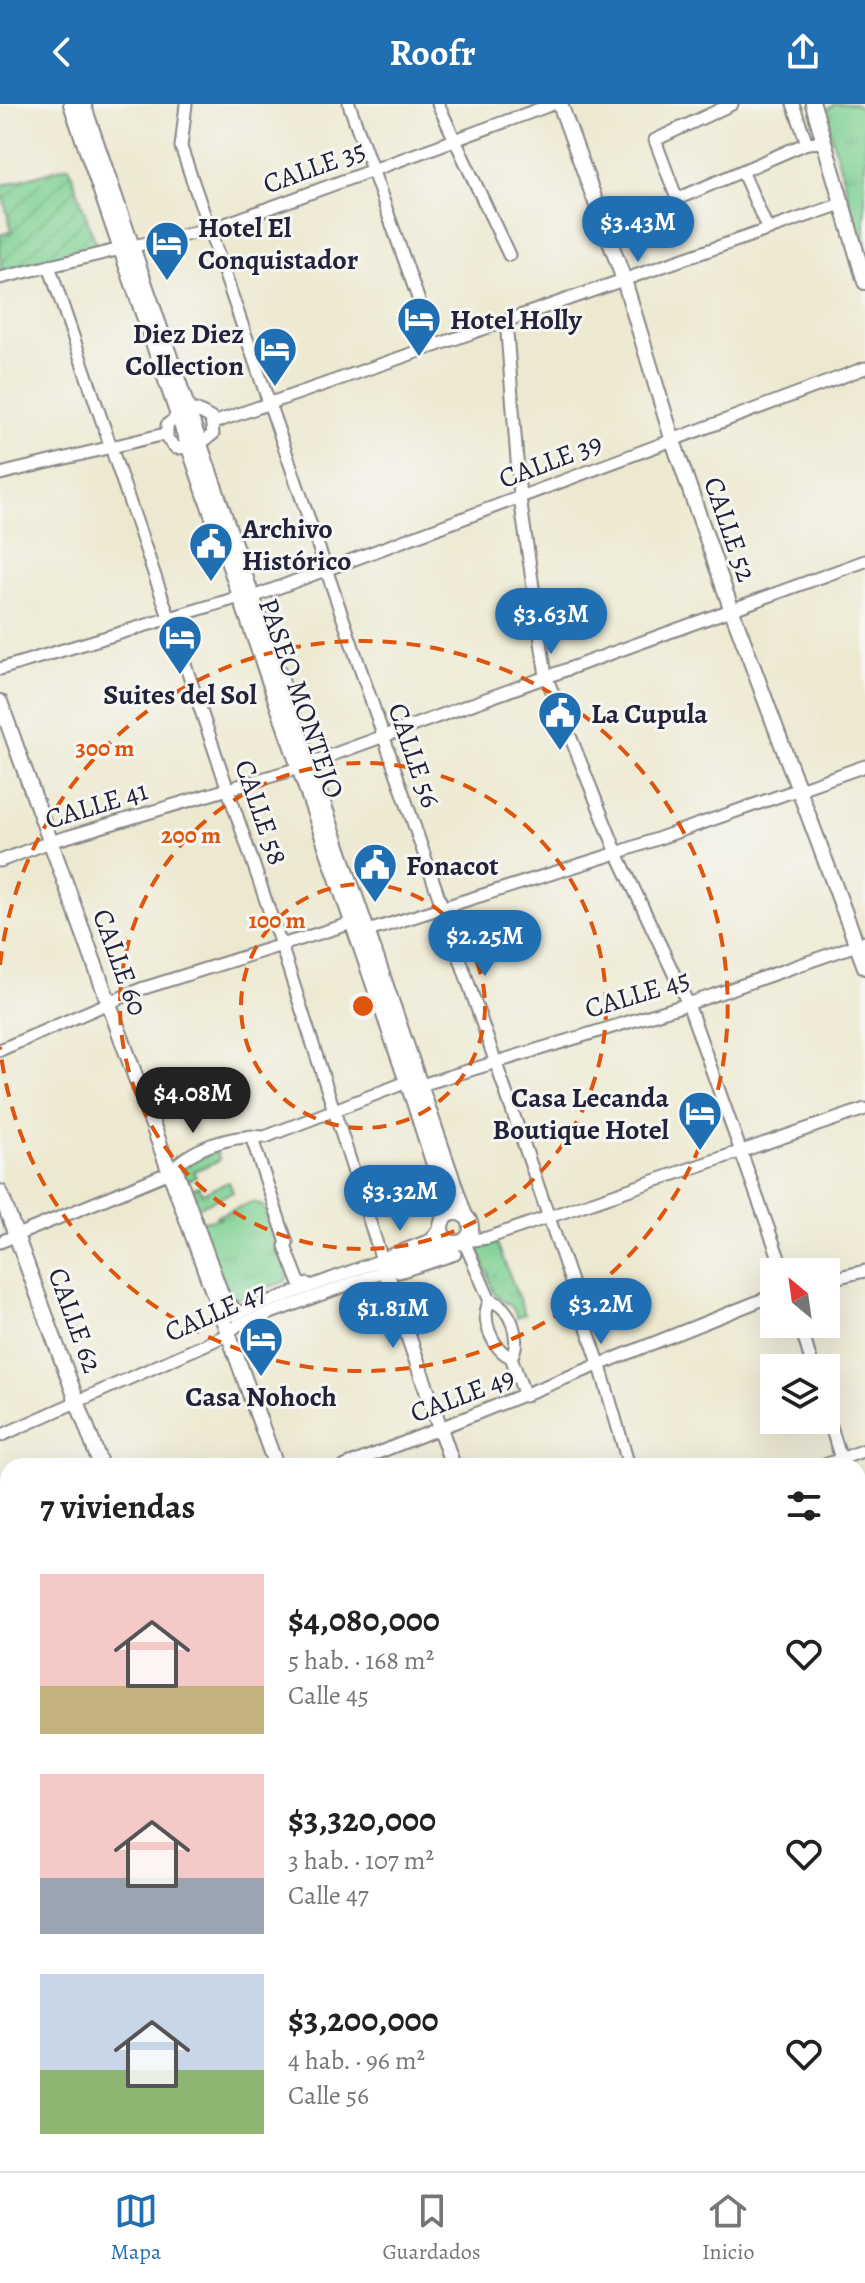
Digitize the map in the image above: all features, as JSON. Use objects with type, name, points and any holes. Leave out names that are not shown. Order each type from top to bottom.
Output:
[{"type":"main road","name":"PASEO MONTEJO","points":[[71,104],[127,248]]},
{"type":"main road","name":"PASEO MONTEJO","points":[[83,104],[127,248],[304,766],[352,923],[414,1084],[446,1202],[443,1223]]},
{"type":"main road","name":"CALLE 52","points":[[560,104],[624,280],[672,438],[731,608],[798,789],[862,943],[865,967]]},
{"type":"main road","points":[[813,104],[865,282]]},
{"type":"main road","name":"PASEO MONTEJO","points":[[195,447],[207,463],[247,597]]},
{"type":"main road","name":"CALLE 60","points":[[0,702],[170,1174],[227,1307],[225,1336],[273,1458]]},
{"type":"main road","points":[[304,766],[368,931],[414,1084],[472,1230],[460,1245],[445,1238],[443,1223],[452,1214],[465,1216]]},
{"type":"main road","name":"CALLE 62","points":[[0,1192],[98,1458]]},
{"type":"main road","name":"CALLE 47","points":[[383,1270],[432,1241],[443,1223]]},
{"type":"main road","name":"CALLE 47","points":[[383,1270],[460,1245]]},
{"type":"main road","name":"CALLE 58","points":[[383,1270],[450,1458]]},
{"type":"street","name":"CALLE 56","points":[[186,104],[181,147],[440,906],[556,1215],[627,1458]]},
{"type":"street","points":[[349,104],[435,346]]},
{"type":"street","points":[[438,104],[509,255]]},
{"type":"street","name":"CALLE 35","points":[[0,278],[209,230],[553,104]]},
{"type":"street","points":[[793,104],[807,143]]},
{"type":"street","points":[[728,105],[655,140],[677,199],[807,143],[825,142]]},
{"type":"street","points":[[743,173],[768,230]]},
{"type":"street","points":[[213,423],[844,203]]},
{"type":"street","name":"CALLE 58","points":[[49,266],[281,945],[383,1270]]},
{"type":"street","points":[[506,320],[520,498],[546,676],[617,853],[688,1004],[779,1258]]},
{"type":"street","name":"CALLE 39","points":[[0,669],[247,597],[865,368]]},
{"type":"street","points":[[206,412],[213,423],[213,434],[195,447],[173,446],[165,434],[167,425],[184,414],[206,412]]},
{"type":"street","points":[[0,474],[165,434]]},
{"type":"street","name":"CALLE 41","points":[[0,861],[50,842],[227,790],[384,739],[546,676],[865,561]]},
{"type":"street","points":[[368,931],[617,853],[865,766]]},
{"type":"street","points":[[0,1050],[108,1003],[352,923]]},
{"type":"street","name":"CALLE 45","points":[[0,1242],[170,1174],[181,1159],[241,1135],[265,1137],[334,1109],[688,1004],[862,943]]},
{"type":"street","name":"CALLE 47","points":[[460,1245],[743,1152],[865,1107]]},
{"type":"street","points":[[743,1152],[865,1116]]},
{"type":"street","points":[[251,1136],[301,1287],[383,1270]]},
{"type":"street","points":[[170,1174],[169,1182],[225,1336]]},
{"type":"street","points":[[460,1245],[490,1301],[503,1308],[512,1326],[516,1348],[511,1357]]},
{"type":"street","points":[[273,1458],[236,1341],[238,1333],[379,1278],[383,1270]]},
{"type":"street","name":"CALLE 47","points":[[227,1307],[233,1315],[357,1275],[383,1270]]},
{"type":"street","points":[[840,1277],[865,1271]]},
{"type":"street","name":"CALLE 47","points":[[0,1436],[225,1336],[238,1325],[357,1275]]},
{"type":"street","points":[[490,1301],[486,1312],[492,1337],[501,1352],[511,1357],[525,1396]]},
{"type":"street","name":"CALLE 49","points":[[365,1458],[760,1301]]},
{"type":"street","points":[[833,1434],[840,1458]]},
{"type":"green space","points":[[834,104],[855,104],[865,110],[865,259],[825,112]]},
{"type":"green space","points":[[69,166],[97,248],[1,271],[0,235],[12,231],[0,186]]},
{"type":"green space","points":[[216,1151],[220,1160],[194,1171],[196,1177],[185,1182],[182,1165]]},
{"type":"green space","points":[[229,1182],[233,1192],[198,1207],[188,1190],[199,1186],[202,1193]]},
{"type":"green space","points":[[253,1202],[263,1206],[288,1275],[286,1281],[234,1300],[227,1297],[201,1226],[203,1221],[220,1218],[216,1216]]},
{"type":"green space","points":[[497,1243],[525,1314],[517,1317],[512,1307],[494,1294],[479,1249]]},
{"type":"place","name":"Hotel El Conquistador","points":[[167,282]]},
{"type":"place","name":"Hotel Holly","points":[[419,358]]},
{"type":"place","name":"Diez Diez Collection","points":[[275,388]]},
{"type":"place","name":"Archivo Histórico","points":[[211,583]]},
{"type":"place","name":"Suites del Sol","points":[[180,676]]},
{"type":"place","name":"La Cupula","points":[[560,752]]},
{"type":"place","name":"Fonacot","points":[[375,904]]},
{"type":"place","name":"Casa Lecanda Boutique Hotel","points":[[700,1152]]},
{"type":"place","name":"Casa Nohoch","points":[[261,1378]]}]
